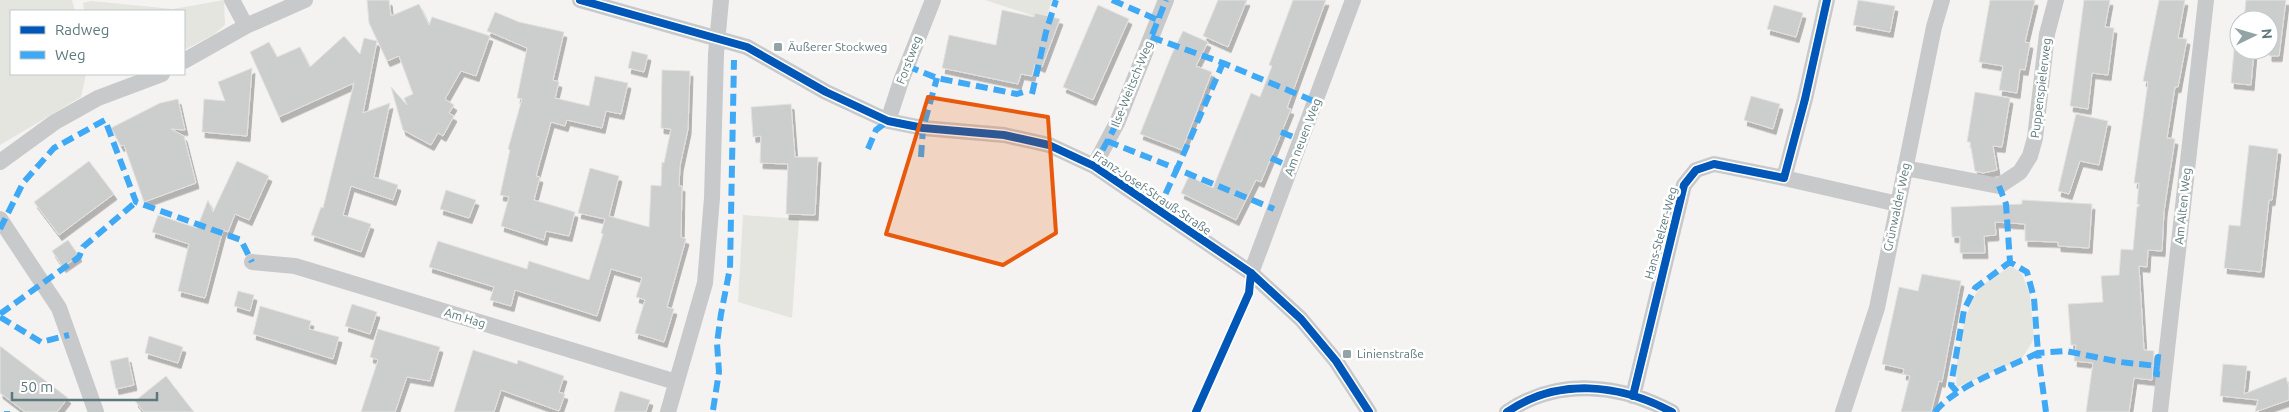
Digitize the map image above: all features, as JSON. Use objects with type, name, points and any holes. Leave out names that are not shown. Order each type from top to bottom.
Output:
[{"type":"street","points":[[232,0],[246,26]]},
{"type":"street","points":[[185,61],[246,26],[305,0]]},
{"type":"street","name":"Franz-Josef-Strauß-Straße","points":[[580,0],[747,47],[826,92],[888,121],[924,128],[1004,136],[1049,145],[1094,166],[1251,273],[1301,319],[1336,361],[1369,412]]},
{"type":"street","points":[[668,412],[705,283],[712,198],[717,38],[721,0]]},
{"type":"street","name":"Forstweg","points":[[888,121],[901,81],[933,0]]},
{"type":"street","name":"Ilse-Weitsch-Weg","points":[[1094,166],[1116,123],[1166,0]]},
{"type":"street","name":"Am neuen Weg","points":[[1251,273],[1353,0]]},
{"type":"street","points":[[1784,178],[1805,99],[1827,0]]},
{"type":"street","name":"Grünwalder Weg","points":[[1843,412],[1876,308],[1934,27],[1942,0]]},
{"type":"street","name":"Puppenspielerweg","points":[[1905,168],[1999,186],[2020,172],[2030,156],[2035,138],[2047,34],[2056,0]]},
{"type":"street","name":"Am Alten Weg","points":[[2160,412],[2206,0]]},
{"type":"street","points":[[0,162],[55,122],[98,98],[159,75]]},
{"type":"street","name":"Hans-Stelzer-Weg","points":[[1633,396],[1684,185],[1696,170],[1714,164],[1898,204]]},
{"type":"street","points":[[0,219],[59,308],[96,412]]},
{"type":"street","name":"Am Hag","points":[[252,262],[295,266],[676,382]]},
{"type":"street","points":[[1507,412],[1542,395],[1569,388],[1595,388],[1633,396],[1672,412]]},
{"type":"highlighted area","points":[[928,97],[1048,117],[1056,233],[1003,265],[886,234]]},
{"type":"shaded area","points":[[0,0],[72,0],[75,10],[10,10],[10,75],[86,75],[81,97],[0,145]]},
{"type":"shaded area","points":[[224,0],[225,25],[213,35],[185,49],[185,10],[84,10],[83,3],[91,1],[173,9]]},
{"type":"shaded area","points":[[985,0],[1052,0],[1047,16],[1035,13],[1034,16]]},
{"type":"shaded area","points":[[743,215],[799,219],[792,318],[738,302]]},
{"type":"shaded area","points":[[2011,266],[2022,274],[2030,295],[2034,339],[2021,360],[1957,387],[1956,377],[1961,338],[1972,301],[1984,285]]},
{"type":"building","points":[[367,0],[389,0],[391,16],[419,4],[429,25],[432,17],[490,36],[476,76],[461,71],[445,99],[454,105],[449,113],[454,116],[443,136],[438,133],[431,145],[403,130],[391,87],[407,105],[404,98],[413,94],[399,56],[387,61],[369,23]]},
{"type":"building","points":[[1218,0],[1247,0],[1228,47],[1203,36]]},
{"type":"building","points":[[1293,0],[1326,0],[1287,108],[1291,109],[1276,146],[1261,182],[1256,180],[1236,220],[1181,193],[1189,176],[1213,188],[1251,93],[1260,97],[1272,66],[1269,65]]},
{"type":"building","points":[[1858,0],[1895,6],[1890,32],[1853,25]]},
{"type":"building","points":[[1990,0],[2035,0],[2025,42],[2030,43],[2025,70],[2020,69],[2017,93],[1999,90],[2003,66],[1979,62]]},
{"type":"building","points":[[2084,0],[2110,0],[2105,27],[2114,28],[2108,75],[2092,73],[2088,109],[2070,106]]},
{"type":"building","points":[[2159,0],[2185,0],[2178,38],[2187,39],[2178,87],[2175,87],[2167,138],[2175,139],[2164,211],[2162,251],[2148,250],[2147,267],[2139,266],[2144,350],[2154,351],[2152,380],[2134,378],[2129,412],[2086,412],[2093,363],[2074,361],[2076,345],[2071,345],[2068,304],[2103,302],[2101,276],[2119,275],[2121,249],[2133,250],[2137,207],[2140,205],[2137,204],[2139,183],[2134,183],[2148,82],[2143,81]]},
{"type":"building","points":[[2246,0],[2286,0],[2279,56],[2279,10],[2245,10]]},
{"type":"building","points":[[1098,5],[1129,19],[1093,100],[1063,87]]},
{"type":"building","points":[[1774,5],[1803,13],[1796,37],[1767,29]]},
{"type":"building","points":[[1002,10],[1034,17],[1035,13],[1060,19],[1042,67],[1035,64],[1032,76],[1021,74],[1018,84],[942,68],[949,35],[996,45]]},
{"type":"building","points":[[495,12],[519,22],[564,32],[553,80],[559,82],[555,98],[589,106],[595,76],[628,83],[621,114],[606,111],[602,128],[567,120],[565,126],[551,122],[536,176],[540,177],[534,200],[575,212],[569,236],[546,231],[544,240],[501,226],[509,197],[500,195],[510,150],[508,149],[522,99],[517,98],[527,48],[487,31]]},
{"type":"building","points":[[1183,31],[1208,42],[1196,66],[1212,72],[1182,150],[1140,134]]},
{"type":"building","points":[[344,36],[360,54],[364,38],[377,41],[363,113],[390,103],[374,177],[398,185],[393,200],[351,186],[343,215],[371,224],[361,252],[311,235],[321,207],[323,208],[354,83],[279,117],[250,52],[269,42],[277,57],[300,47],[310,67]]},
{"type":"building","points":[[632,51],[648,55],[644,72],[628,68]]},
{"type":"building","points":[[2233,60],[2253,60],[2251,85],[2231,83]]},
{"type":"building","points":[[252,68],[247,136],[202,132],[204,99],[225,101],[218,82]]},
{"type":"building","points":[[662,70],[690,71],[688,129],[680,166],[679,186],[682,186],[681,237],[686,239],[667,307],[674,309],[664,342],[635,333],[645,300],[636,297],[642,278],[611,269],[597,316],[515,290],[511,306],[490,300],[494,287],[429,267],[438,241],[527,269],[529,261],[589,280],[603,234],[601,233],[605,219],[578,213],[590,168],[619,176],[609,216],[649,227],[651,185],[661,186],[662,162],[664,163],[671,129],[661,128]]},
{"type":"building","points":[[1975,92],[2010,98],[2002,147],[1993,146],[1997,170],[1983,173],[1975,171],[1970,142],[1967,142]]},
{"type":"building","points":[[1751,96],[1780,104],[1773,129],[1744,120]]},
{"type":"building","points":[[178,99],[185,130],[171,129],[184,136],[196,183],[144,202],[124,145],[121,146],[111,128],[160,103]]},
{"type":"building","points":[[791,104],[795,157],[818,157],[815,215],[786,214],[788,164],[760,163],[761,136],[753,137],[751,107]]},
{"type":"building","points":[[2076,114],[2108,121],[2099,165],[2080,161],[2069,194],[2058,191]]},
{"type":"building","points":[[2249,145],[2278,149],[2272,200],[2269,200],[2261,272],[2224,268],[2229,225],[2240,226]]},
{"type":"building","points":[[89,161],[114,194],[59,235],[34,202]]},
{"type":"building","points":[[237,161],[269,176],[249,220],[235,214],[228,232],[223,230],[205,298],[178,291],[189,244],[152,232],[158,215],[197,228],[208,200],[213,212]]},
{"type":"building","points":[[446,190],[476,200],[469,218],[440,209]]},
{"type":"building","points":[[2022,200],[2092,204],[2089,248],[2058,246],[2058,242],[2025,241],[2025,224],[1995,222],[1996,235],[1984,236],[1985,253],[1960,253],[1960,237],[1952,237],[1951,207],[2022,204]]},
{"type":"building","points":[[68,240],[79,256],[63,267],[52,251]]},
{"type":"building","points":[[1922,274],[1961,281],[1942,382],[1939,381],[1931,412],[1901,412],[1910,376],[1903,374],[1904,369],[1882,364],[1899,287],[1918,291]]},
{"type":"building","points":[[238,291],[254,295],[250,311],[234,306]]},
{"type":"building","points":[[352,304],[377,312],[370,334],[345,326]]},
{"type":"building","points":[[260,306],[311,321],[309,329],[339,337],[333,359],[253,334]]},
{"type":"building","points":[[378,329],[440,347],[430,381],[407,377],[395,412],[361,412],[378,360],[370,357]]},
{"type":"building","points":[[149,336],[183,347],[178,363],[145,353]]},
{"type":"building","points":[[0,346],[68,398],[57,412],[25,412],[0,393]]},
{"type":"building","points":[[473,350],[517,364],[518,360],[564,376],[559,392],[565,394],[559,411],[501,390],[494,412],[454,412]]},
{"type":"building","points":[[128,357],[134,385],[116,389],[110,361]]},
{"type":"building","points":[[2223,364],[2247,366],[2244,394],[2286,377],[2289,387],[2289,400],[2255,412],[2258,400],[2220,396]]},
{"type":"building","points":[[166,376],[194,412],[144,412],[135,401]]},
{"type":"building","points":[[620,391],[650,400],[646,412],[614,412]]},
{"type":"marked path","points":[[1032,94],[1046,32],[1056,0]]},
{"type":"marked path","points":[[1112,0],[1158,20]]},
{"type":"marked path","points":[[1094,166],[1117,123],[1166,0]]},
{"type":"marked path","points":[[1151,37],[1223,63],[1316,102]]},
{"type":"marked path","points":[[713,410],[719,372],[717,343],[730,268],[734,60]]},
{"type":"marked path","points":[[1107,141],[1177,169],[1223,63]]},
{"type":"marked path","points":[[907,66],[937,78],[1017,94],[1026,91]]},
{"type":"marked path","points":[[921,157],[923,128],[937,78]]},
{"type":"marked path","points":[[0,229],[23,183],[54,148],[105,120],[136,202],[241,240],[252,262]]},
{"type":"marked path","points":[[868,149],[876,130],[888,121]]},
{"type":"marked path","points":[[1281,132],[1301,140]]},
{"type":"marked path","points":[[1271,158],[1291,167]]},
{"type":"marked path","points":[[1158,210],[1177,169],[1274,209]]},
{"type":"marked path","points":[[1935,412],[1955,394],[1968,386],[2038,353],[2034,298],[2027,272],[2010,262],[2006,204],[1999,186]]},
{"type":"marked path","points":[[0,314],[79,257],[83,247],[136,202]]},
{"type":"marked path","points":[[1957,392],[1951,385],[1964,310],[1975,288],[2010,262]]},
{"type":"marked path","points":[[0,317],[41,342],[69,335]]},
{"type":"marked path","points":[[2046,412],[2038,353],[2066,351],[2120,362],[2157,366],[2156,374],[2164,375]]},
{"type":"marked path","points":[[2157,366],[2158,357],[2166,358]]},
{"type":"cycle path","points":[[580,0],[747,47],[826,92],[888,121],[923,128],[1004,135],[1049,145],[1094,166],[1251,273],[1301,319],[1336,361],[1369,412]]},
{"type":"cycle path","points":[[1633,396],[1684,185],[1696,170],[1714,164],[1784,178],[1805,99],[1827,0]]},
{"type":"cycle path","points":[[1196,412],[1249,293],[1251,273]]},
{"type":"cycle path","points":[[1507,412],[1547,393],[1589,388],[1631,395],[1672,412]]},
{"type":"place","name":"Äußerer Stockweg","points":[[778,47]]},
{"type":"place","name":"Linienstraße","points":[[1347,354]]}]
